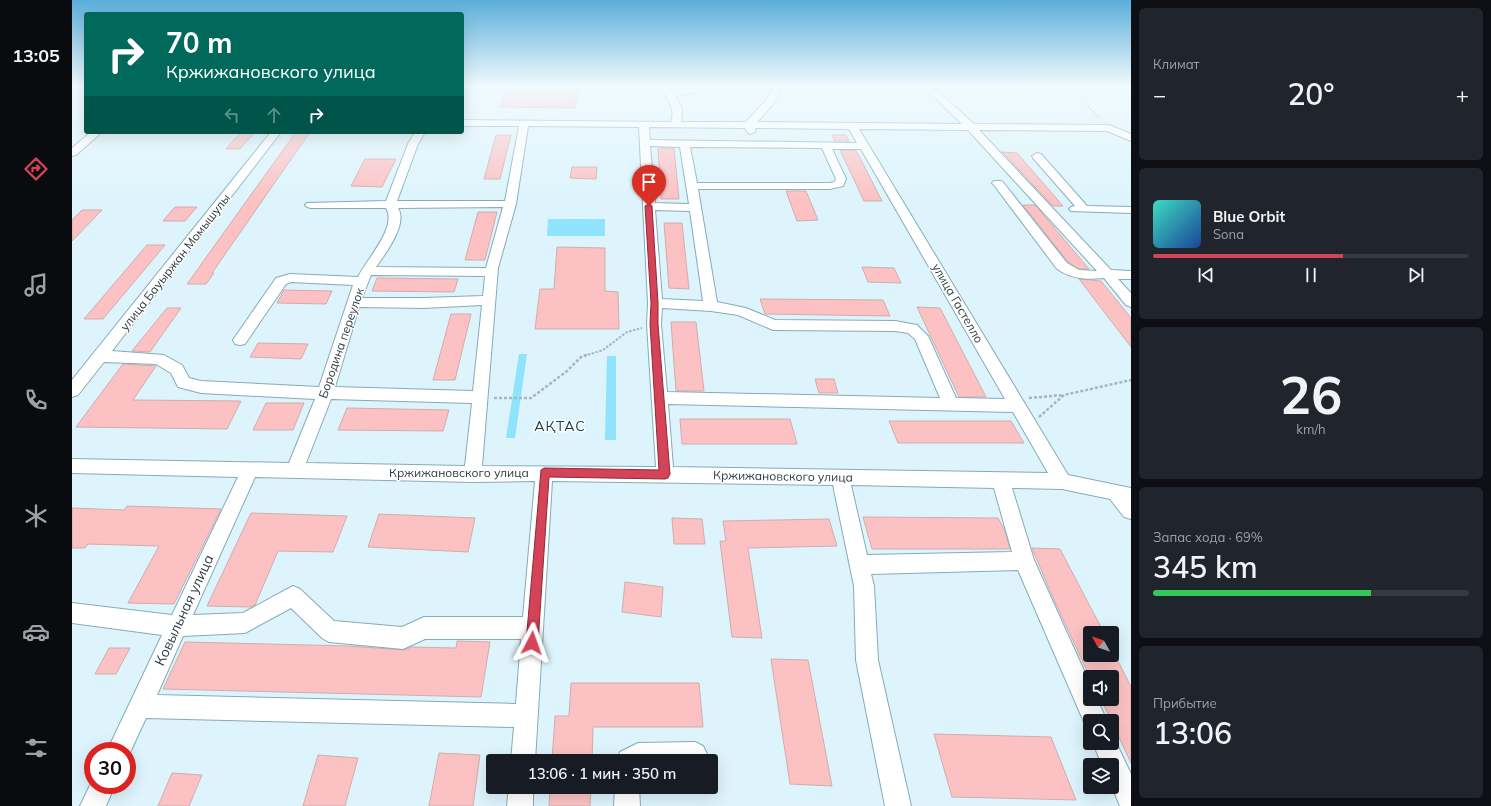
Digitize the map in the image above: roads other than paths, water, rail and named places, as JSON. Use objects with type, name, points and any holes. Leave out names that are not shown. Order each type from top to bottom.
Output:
[{"type":"street","points":[[473,474],[492,272],[510,204],[524,125]]},
{"type":"street","points":[[644,125],[654,324],[665,474]]},
{"type":"street","points":[[720,125],[1109,128],[1131,138]]},
{"type":"street","points":[[749,125],[754,145]]},
{"type":"street","name":"улица Гастелло","points":[[852,125],[1062,481]]},
{"type":"street","points":[[970,126],[1108,274],[1131,302]]},
{"type":"street","points":[[72,153],[94,134]]},
{"type":"street","name":"улица Бауыржан Момышулы","points":[[72,391],[274,134]]},
{"type":"street","points":[[390,205],[413,144],[419,134]]},
{"type":"street","points":[[645,143],[685,145],[865,146]]},
{"type":"street","points":[[685,145],[711,306]]},
{"type":"street","points":[[692,186],[830,186],[839,184],[841,179],[826,146]]},
{"type":"street","points":[[1037,156],[1079,209],[1131,210]]},
{"type":"street","points":[[998,182],[1062,266],[1070,272],[1082,276],[1108,274],[1131,276]]},
{"type":"street","points":[[311,205],[510,204]]},
{"type":"street","name":"Бородина переулок","points":[[295,470],[325,393],[354,302],[365,276],[385,245],[394,223],[394,213],[390,205]]},
{"type":"street","points":[[649,206],[694,208]]},
{"type":"street","points":[[240,340],[281,281],[290,278],[492,272]]},
{"type":"street","points":[[354,302],[424,303],[489,300]]},
{"type":"street","points":[[654,303],[711,306],[741,311],[772,325],[895,326],[912,329],[921,336],[951,404]]},
{"type":"street","points":[[100,356],[159,359],[177,369],[183,383],[201,386],[325,393],[480,397]]},
{"type":"street","points":[[660,398],[951,404],[1016,403]]},
{"type":"street","name":"Кржижановского улица","points":[[72,466],[473,474],[665,474],[1062,481],[1123,494]]},
{"type":"street","name":"Ковыльная улица","points":[[123,742],[250,469]]},
{"type":"street","points":[[523,754],[544,473]]},
{"type":"street","points":[[840,477],[864,586],[867,660],[898,806]]},
{"type":"street","points":[[1001,480],[1024,561],[1092,714]]},
{"type":"street","points":[[1123,494],[1131,511]]},
{"type":"street","points":[[859,565],[1024,561]]},
{"type":"street","points":[[72,613],[177,626],[244,623],[293,596],[329,631],[403,638],[424,628],[533,628]]},
{"type":"street","points":[[140,706],[526,716]]},
{"type":"street","points":[[1108,750],[1131,802]]},
{"type":"street","points":[[93,806],[99,794]]},
{"type":"street","points":[[520,806],[521,794]]},
{"type":"street","points":[[627,794],[627,806]]},
{"type":"district","name":"АҚТАС","points":[[560,426]]}]
